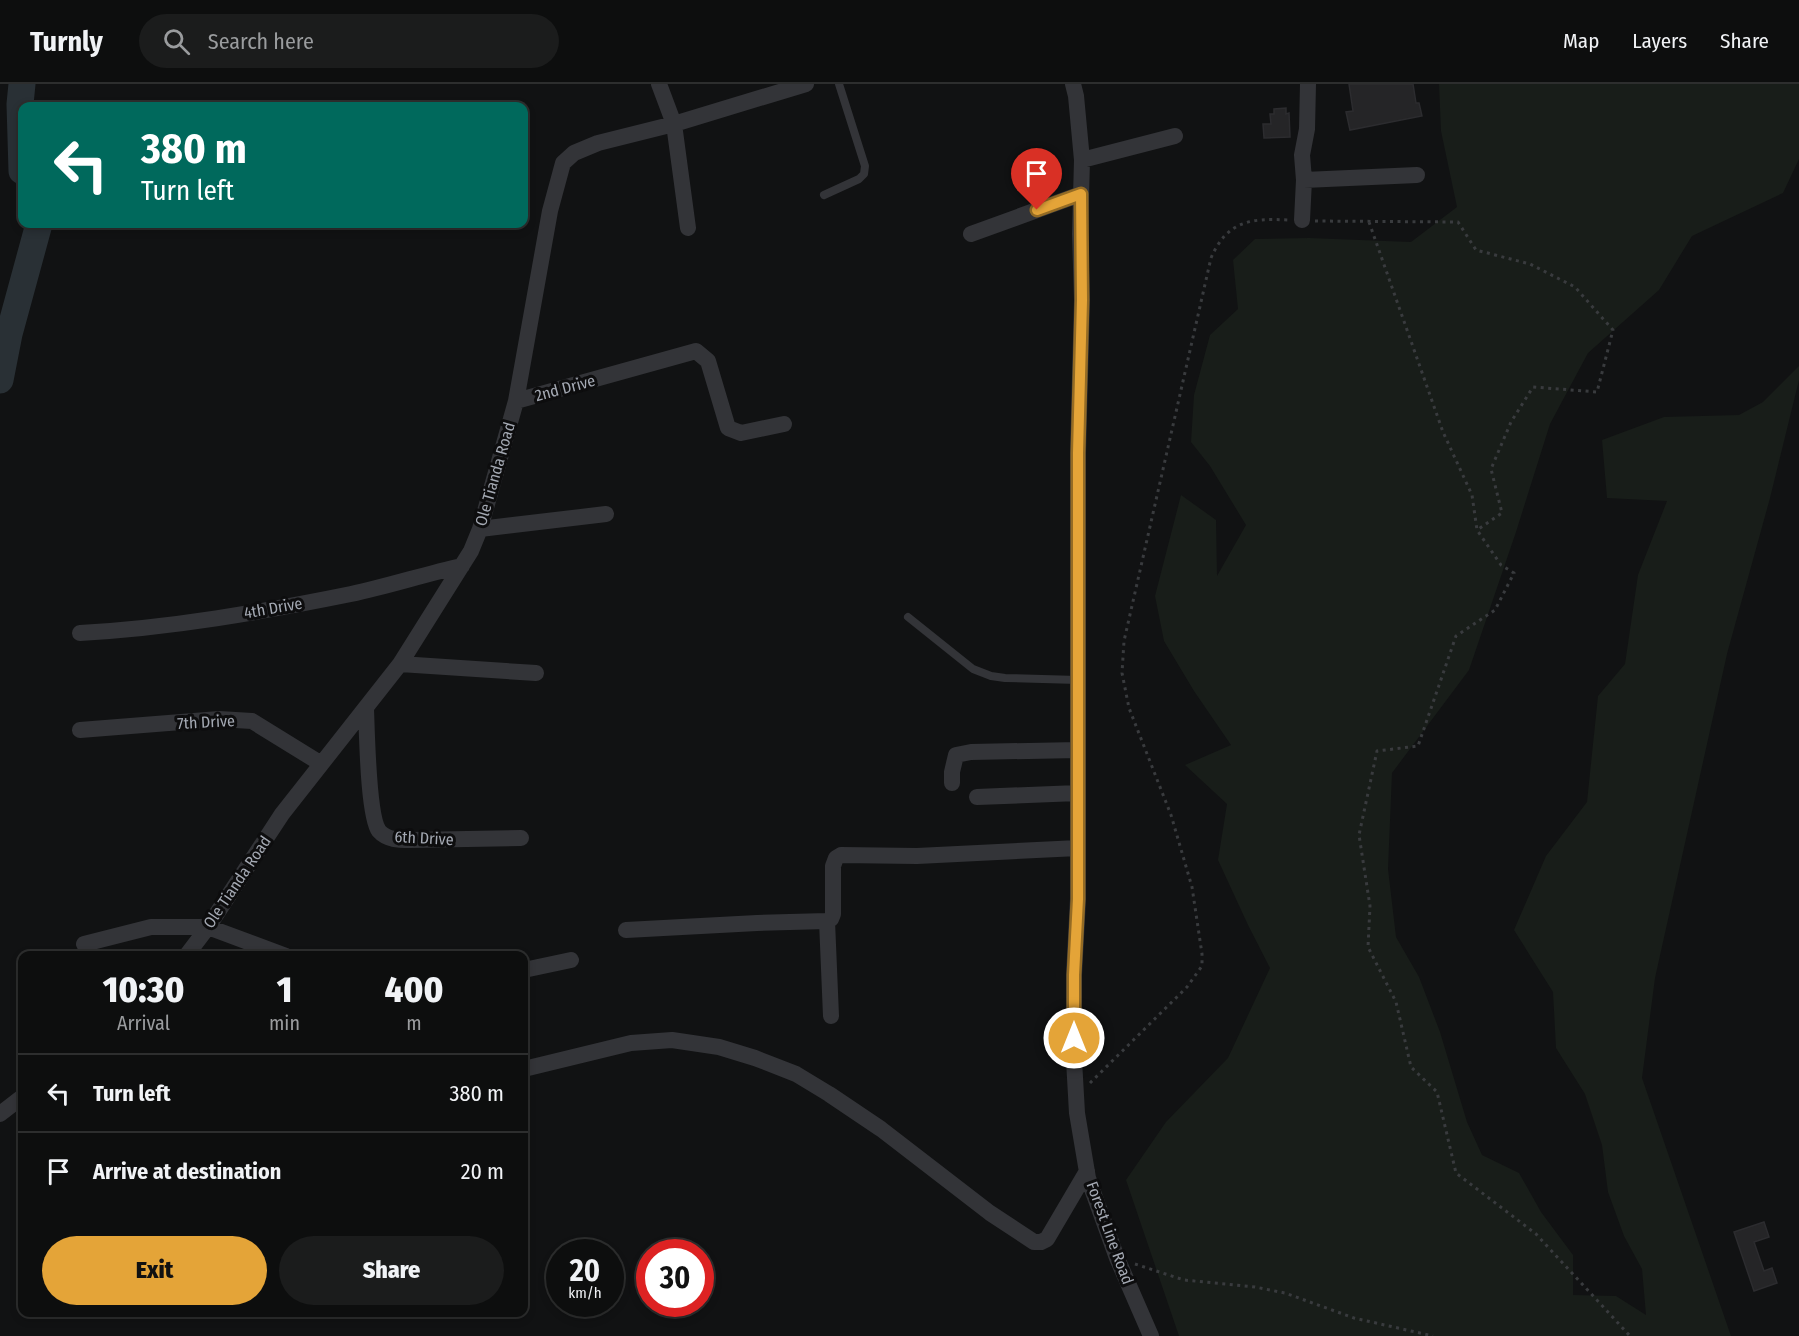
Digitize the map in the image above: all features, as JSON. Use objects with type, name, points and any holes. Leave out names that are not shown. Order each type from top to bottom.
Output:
[{"type":"street","points":[[659,84],[674,124],[688,228]]},
{"type":"street","name":"Ole Tianda Road","points":[[190,951],[282,814],[400,664],[471,551],[480,529],[516,401],[548,221],[564,163],[574,153],[598,143],[674,124],[806,84]]},
{"type":"street","name":"Forest Line Road","points":[[1073,84],[1082,160],[1082,300],[1078,453],[1078,899],[1074,986],[1076,1097],[1087,1171],[1102,1222],[1151,1336]]},
{"type":"street","points":[[1302,220],[1304,180],[1302,155],[1307,129],[1308,84]]},
{"type":"street","points":[[1082,160],[1175,136]]},
{"type":"street","points":[[1304,180],[1417,176]]},
{"type":"street","points":[[971,234],[1081,194]]},
{"type":"street","name":"2nd Drive","points":[[516,401],[696,351],[708,361],[728,428],[741,433],[784,424]]},
{"type":"street","points":[[480,529],[606,514]]},
{"type":"street","name":"4th Drive","points":[[80,633],[139,629],[280,608],[354,593],[462,566]]},
{"type":"street","points":[[400,664],[536,673]]},
{"type":"street","name":"6th Drive","points":[[366,709],[372,804],[379,831],[393,839],[410,840],[521,838]]},
{"type":"street","name":"7th Drive","points":[[80,730],[219,719],[252,721],[320,764]]},
{"type":"street","points":[[952,783],[952,766],[956,755],[971,752],[1078,750]]},
{"type":"street","points":[[977,797],[1078,793]]},
{"type":"street","points":[[626,930],[827,921],[833,914],[833,866],[836,858],[841,855],[917,856],[1078,848]]},
{"type":"street","points":[[827,921],[831,1016]]},
{"type":"street","points":[[84,944],[151,927],[208,927],[273,951]]},
{"type":"street","points":[[528,969],[571,960]]},
{"type":"street","points":[[528,1068],[631,1043],[672,1040],[719,1047],[755,1059],[796,1074],[829,1094],[881,1129],[990,1213],[1034,1242],[1047,1239],[1087,1171]]},
{"type":"street","points":[[0,1114],[18,1100]]},
{"type":"lane","points":[[824,195],[859,179],[864,174],[865,166],[839,84]]},
{"type":"lane","points":[[908,617],[973,669],[991,676],[1078,680]]},
{"type":"path","points":[[1076,1097],[1187,987],[1202,966],[1192,887],[1170,815],[1129,708],[1122,673],[1124,641],[1211,258],[1225,234],[1236,226],[1271,219],[1458,222],[1476,250],[1530,264],[1575,287],[1613,330],[1597,392],[1533,387],[1511,422],[1491,469],[1502,513],[1477,530]]},
{"type":"path","points":[[1369,222],[1443,432],[1472,495],[1477,530],[1501,565],[1514,573],[1495,610],[1456,636],[1418,746],[1377,751],[1359,835],[1370,906],[1368,947],[1396,1002],[1411,1066],[1437,1092],[1456,1173],[1536,1234],[1630,1336]]},
{"type":"path","points":[[1117,1258],[1184,1280],[1255,1287],[1285,1293],[1354,1318],[1433,1336]]},
{"type":"shaded area","points":[[1439,84],[1799,84],[1799,159],[1783,193],[1692,236],[1659,290],[1588,353],[1550,424],[1469,670],[1392,773],[1388,869],[1396,937],[1419,977],[1440,1032],[1467,1122],[1482,1155],[1519,1173],[1541,1212],[1573,1255],[1573,1295],[1616,1296],[1646,1315],[1642,1269],[1624,1236],[1608,1192],[1602,1145],[1585,1094],[1556,1048],[1553,992],[1514,930],[1546,856],[1587,802],[1598,696],[1625,664],[1638,575],[1667,501],[1607,498],[1602,440],[1664,417],[1739,415],[1763,402],[1799,366],[1799,380],[1770,498],[1727,654],[1655,978],[1642,1078],[1731,1336],[1179,1336],[1126,1180],[1166,1122],[1228,1058],[1270,968],[1218,860],[1227,804],[1185,765],[1231,745],[1194,691],[1164,641],[1155,596],[1181,495],[1216,520],[1217,576],[1246,525],[1210,466],[1191,442],[1194,395],[1210,335],[1238,309],[1233,260],[1255,239],[1309,238],[1411,242],[1457,207],[1441,131]]},
{"type":"building","points":[[1349,84],[1413,84],[1416,103],[1419,103],[1422,116],[1350,130],[1346,112],[1353,111]]},
{"type":"building","points":[[1286,108],[1286,114],[1289,113],[1290,137],[1264,138],[1263,124],[1271,124],[1270,114],[1274,114],[1274,109]]},
{"type":"building","points":[[1764,1222],[1769,1237],[1754,1242],[1764,1271],[1772,1268],[1777,1283],[1754,1291],[1734,1232]]},
{"type":"waterway","points":[[20,102],[22,84]]},
{"type":"waterway","points":[[0,380],[9,334],[38,228]]},
{"type":"route","points":[[1037,210],[1081,194],[1082,300],[1078,453],[1078,899],[1074,975],[1074,1038]]}]
